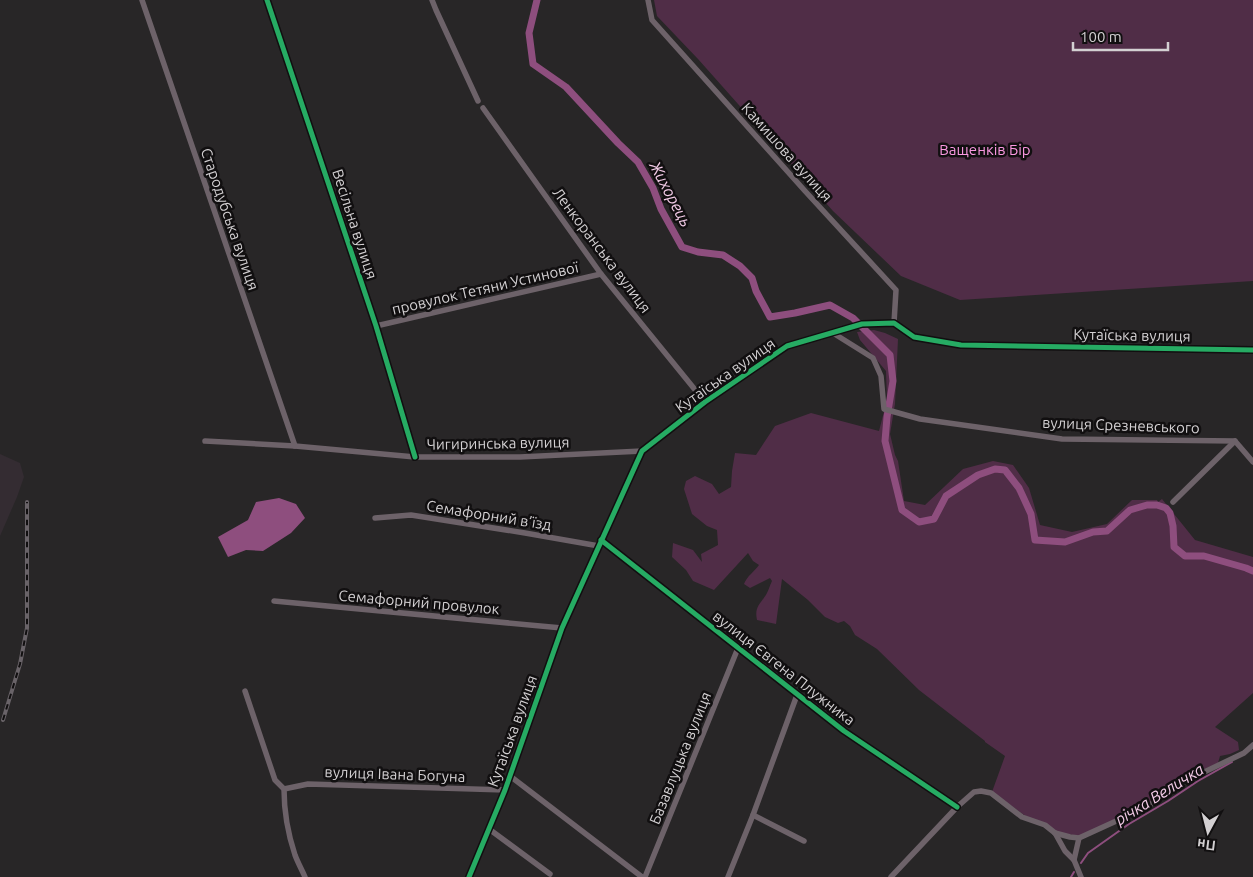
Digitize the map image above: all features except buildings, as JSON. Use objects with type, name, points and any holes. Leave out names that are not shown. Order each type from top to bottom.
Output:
[{"type":"street","name":"Стародубська вулиця","points":[[142,0],[295,446]]},
{"type":"street","name":"Весільна вулиця","points":[[267,0],[376,326],[415,457]]},
{"type":"street","points":[[432,0],[478,101]]},
{"type":"street","name":"Камишова вулиця","points":[[648,0],[652,20],[896,290],[894,323]]},
{"type":"street","name":"Ленкоранська вулиця","points":[[483,108],[601,274],[705,402]]},
{"type":"street","name":"провулок Тетяни Устинової","points":[[376,326],[601,274]]},
{"type":"street","name":"Кутаїська вулиця","points":[[469,877],[505,790],[562,628],[642,451],[705,402],[787,346],[862,324],[894,323],[914,336],[962,345],[1253,350]]},
{"type":"street","name":"вулиця Срезневського","points":[[833,333],[873,358],[881,376],[884,409],[920,419],[1062,439],[1235,441]]},
{"type":"street","name":"Чигиринська вулиця","points":[[205,441],[295,446],[415,457],[520,457],[642,451]]},
{"type":"street","points":[[1173,502],[1235,441],[1253,462]]},
{"type":"street","name":"Семафорний в’їзд","points":[[375,518],[411,515],[600,543]]},
{"type":"street","name":"вулиця Євгена Плужника","points":[[600,543],[844,731],[957,806]]},
{"type":"street","name":"Семафорний провулок","points":[[274,601],[562,628]]},
{"type":"street","name":"Базавлуцька вулиця","points":[[644,877],[738,648]]},
{"type":"street","points":[[245,691],[275,780],[284,789],[284,805],[289,833],[305,877]]},
{"type":"street","points":[[728,877],[797,695]]},
{"type":"street","points":[[891,877],[957,806],[974,792],[981,791],[991,794],[1022,817],[1045,825],[1055,832],[1079,838],[1147,808],[1178,784],[1244,753],[1253,745]]},
{"type":"street","points":[[510,776],[644,877]]},
{"type":"street","name":"вулиця Івана Богуна","points":[[284,789],[308,784],[505,790]]},
{"type":"street","points":[[753,815],[804,841]]},
{"type":"street","points":[[489,829],[550,874]]},
{"type":"street","points":[[1055,832],[1065,851],[1074,860],[1081,877]]},
{"type":"street","points":[[1074,860],[1079,838]]},
{"type":"shaded area","points":[[0,454],[20,463],[24,477],[0,536]]},
{"type":"shaded area","points":[[279,498],[296,504],[305,518],[291,533],[263,551],[246,550],[228,557],[218,537],[248,520],[256,502]]},
{"type":"green space","name":"Ващенків Бір","points":[[654,0],[1253,0],[1253,281],[960,300],[901,276],[833,211],[698,59],[657,16]]},
{"type":"green space","points":[[874,330],[898,339],[895,404],[890,434],[898,461],[904,501],[925,505],[963,469],[993,461],[1013,465],[1029,488],[1040,525],[1072,532],[1107,524],[1132,500],[1157,500],[1158,502],[1162,499],[1195,540],[1253,557],[1253,693],[1215,727],[1238,742],[1239,750],[1220,756],[1218,763],[1195,773],[1189,770],[1147,807],[1083,836],[1055,833],[1034,822],[992,792],[1005,756],[919,690],[877,649],[855,635],[850,626],[844,621],[838,623],[825,617],[782,579],[776,624],[757,620],[757,608],[772,581],[770,578],[750,588],[744,584],[759,565],[753,561],[748,553],[714,590],[693,581],[686,570],[672,557],[673,543],[693,550],[702,562],[701,554],[718,545],[717,530],[707,526],[692,514],[684,489],[686,481],[695,476],[712,484],[719,494],[731,487],[735,453],[756,455],[775,426],[811,413],[879,431],[887,400],[886,371],[860,340],[857,332]]},
{"type":"waterway","name":"Жихорець","points":[[537,0],[529,33],[533,64],[566,87],[638,162],[682,247],[698,252],[723,255],[740,266],[752,278],[756,291],[770,317],[830,305],[853,318],[890,355],[893,381],[885,441],[902,510],[919,522],[934,519],[946,496],[978,475],[995,469],[1005,470],[1019,488],[1031,514],[1035,540],[1065,542],[1093,532],[1107,531],[1130,510],[1147,505],[1157,505],[1166,508],[1170,513],[1174,547],[1185,556],[1204,556],[1253,571]]},
{"type":"waterway","name":"річка Величка","points":[[1081,863],[1088,853],[1129,824],[1232,762]]},
{"type":"waterway","name":"річка Величка","points":[[1071,877],[1074,872]]},
{"type":"railway","points":[[3,720],[20,664],[27,628],[27,502]]},
{"type":"cycle path","points":[[267,0],[376,326],[415,457]]},
{"type":"cycle path","points":[[469,877],[505,790],[562,628],[642,451],[705,402],[787,346],[862,324],[894,323],[914,337],[961,345],[1253,350]]},
{"type":"cycle path","points":[[601,540],[844,731],[957,807]]}]
